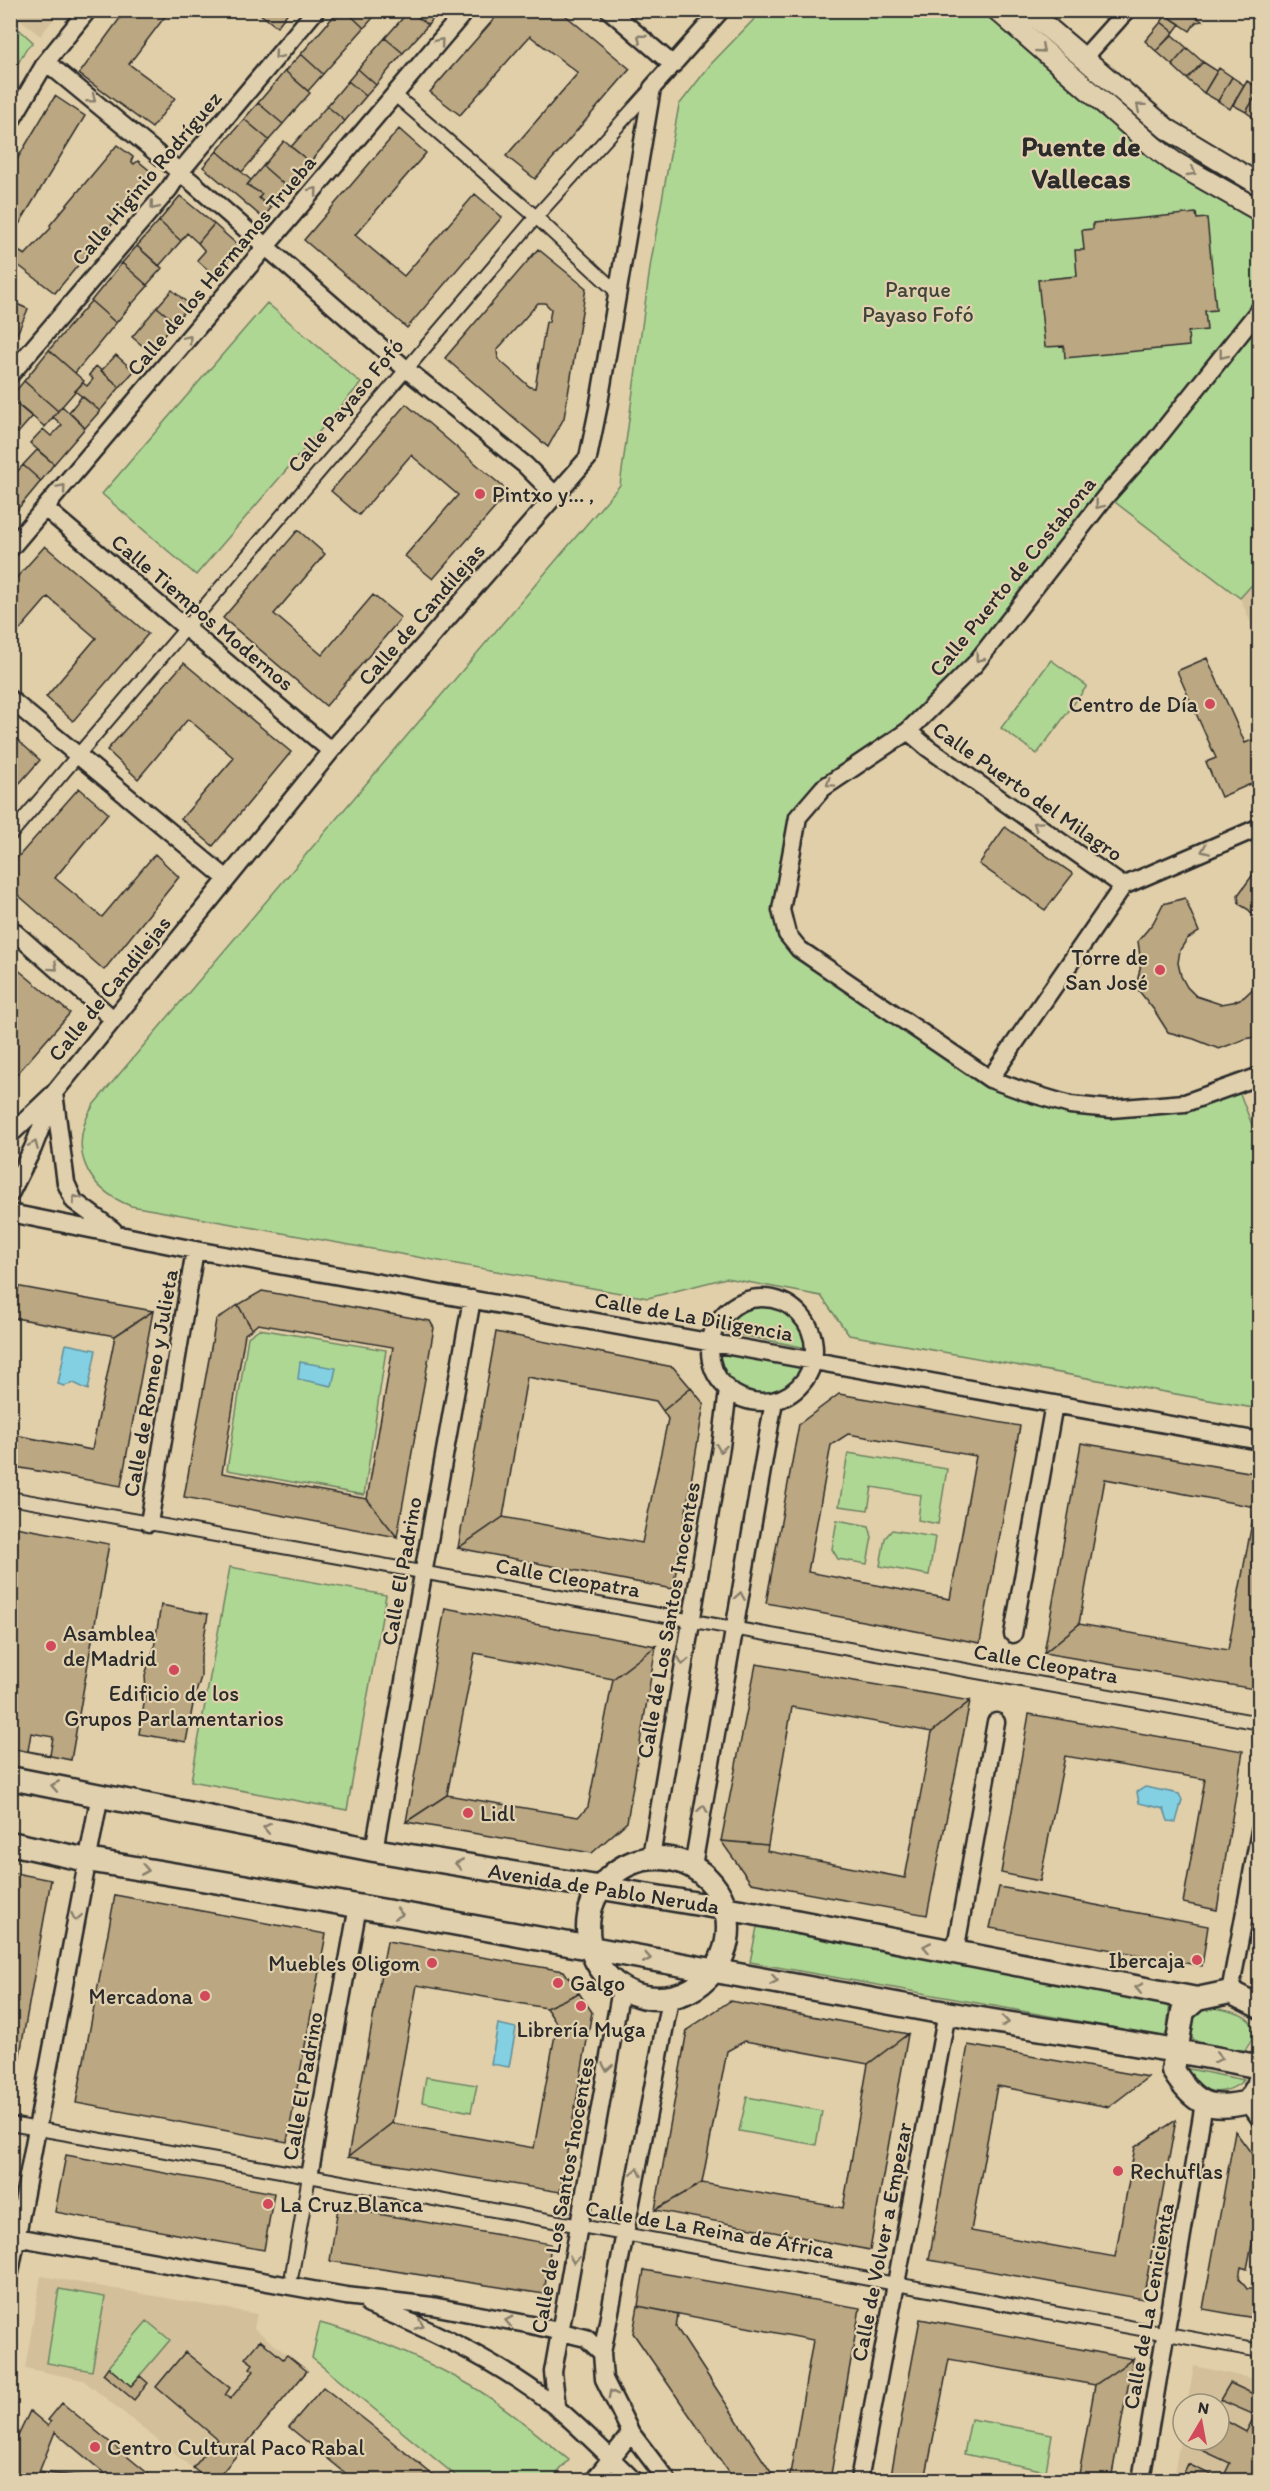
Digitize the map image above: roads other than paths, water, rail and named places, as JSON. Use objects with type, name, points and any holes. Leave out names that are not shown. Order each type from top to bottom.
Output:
[{"type":"main road","name":"Avenida de Pablo Neruda","points":[[10,1778],[374,1850],[727,1909],[1197,1999],[1230,1992]]},
{"type":"main road","points":[[10,1843],[87,1860],[358,1906],[947,2013],[1176,2050],[1260,2067]]},
{"type":"main road","points":[[651,1857],[672,1858],[693,1866],[713,1883],[727,1909],[729,1940],[716,1970],[694,1990],[670,1999],[644,1998],[621,1989],[601,1971],[590,1948],[588,1916],[599,1888],[623,1866],[651,1857]]},
{"type":"main road","points":[[1230,1992],[1260,2007]]},
{"type":"main road","points":[[1197,1999],[1183,2011],[1173,2070],[1186,2091],[1204,2103],[1254,2110],[1260,2079]]},
{"type":"street","points":[[10,123],[46,62],[88,10]]},
{"type":"street","name":"Calle Higinio Rodríguez","points":[[10,375],[169,189],[180,172],[316,10]]},
{"type":"street","name":"Calle de los Hermanos Trueba","points":[[10,549],[466,10]]},
{"type":"street","points":[[609,10],[673,65]]},
{"type":"street","name":"Calle Payaso Fofó","points":[[10,835],[536,217],[721,10]]},
{"type":"street","points":[[997,10],[1154,147],[1174,162],[1260,212]]},
{"type":"street","points":[[1027,10],[1167,129],[1260,185]]},
{"type":"street","points":[[1083,59],[1127,10]]},
{"type":"street","points":[[46,62],[180,172],[406,369],[525,465],[555,495]]},
{"type":"street","name":"Calle de Candilejas","points":[[10,1135],[54,1093],[331,751],[588,458],[652,88]]},
{"type":"street","points":[[395,95],[536,217],[618,293]]},
{"type":"street","name":"Calle Puerto de Costabona","points":[[1260,309],[1154,442],[1106,496],[975,664],[908,731],[823,788],[798,817],[781,910],[788,934],[799,949],[990,1078],[1023,1091],[1070,1105],[1111,1109],[1185,1103],[1260,1076]]},
{"type":"street","name":"Calle Tiempos Modernos","points":[[45,508],[331,751]]},
{"type":"street","points":[[10,699],[227,879]]},
{"type":"street","name":"Calle Puerto del Milagro","points":[[908,731],[928,748],[1123,886]]},
{"type":"street","name":"Calle Puerto del Milagro","points":[[990,1078],[1123,886],[1260,827]]},
{"type":"street","points":[[10,928],[113,1019]]},
{"type":"street","name":"Calle de Candilejas","points":[[10,1194],[33,1148],[54,1093]]},
{"type":"street","name":"Calle de La Diligencia","points":[[54,1093],[66,1183],[74,1201],[121,1235]]},
{"type":"street","name":"Calle de La Diligencia","points":[[10,1213],[195,1250],[1260,1441]]},
{"type":"street","name":"Calle de Romeo y Julieta","points":[[149,1523],[195,1250]]},
{"type":"street","points":[[755,1298],[772,1298],[787,1304],[801,1314],[812,1336],[813,1361],[800,1387],[788,1396],[774,1401],[758,1402],[742,1399],[728,1390],[712,1368],[709,1354],[710,1341],[715,1325],[725,1311],[739,1302],[755,1298]]},
{"type":"street","name":"Calle El Padrino","points":[[374,1850],[472,1299]]},
{"type":"street","name":"Calle de Los Santos Inocentes","points":[[651,1857],[721,1446],[728,1390]]},
{"type":"street","points":[[693,1866],[774,1401]]},
{"type":"street","points":[[1013,1634],[1054,1404]]},
{"type":"street","name":"Calle Cleopatra","points":[[10,1498],[1260,1723]]},
{"type":"street","points":[[955,1952],[996,1722]]},
{"type":"street","points":[[10,2272],[14,2237],[37,2130],[100,1794]]},
{"type":"street","points":[[1230,1992],[1260,1831]]},
{"type":"street","name":"Calle El Padrino","points":[[292,2274],[358,1906]]},
{"type":"street","name":"Calle de Los Santos Inocentes","points":[[557,2409],[553,2372],[621,1989]]},
{"type":"street","points":[[667,2481],[631,2433],[604,2379],[602,2353],[670,1999]]},
{"type":"street","name":"Calle de Volver a Empezar","points":[[859,2481],[947,2013]]},
{"type":"street","name":"Calle de La Cenicienta","points":[[1141,2481],[1204,2103]]},
{"type":"street","name":"Calle de La Reina de África","points":[[10,2124],[309,2176],[1260,2351]]},
{"type":"street","points":[[14,2237],[346,2296],[432,2306],[561,2331],[586,2338],[602,2353]]},
{"type":"street","points":[[346,2296],[426,2327],[514,2377],[557,2409],[633,2481]]},
{"type":"street","points":[[594,2481],[631,2433]]},
{"type":"water","points":[[66,1344],[96,1350],[88,1390],[74,1383],[64,1386],[58,1384]]},
{"type":"water","points":[[300,1362],[336,1368],[332,1386],[298,1379]]},
{"type":"water","points":[[1145,1787],[1179,1794],[1182,1800],[1176,1822],[1168,1821],[1164,1809],[1139,1803],[1137,1792]]},
{"type":"water","points":[[498,2024],[516,2028],[509,2067],[491,2064]]},
{"type":"place","name":"Pintxo y... ,","points":[[480,494]]},
{"type":"place","name":"Centro de Día","points":[[1210,704]]},
{"type":"place","name":"Torre de San José","points":[[1160,970]]},
{"type":"place","name":"Asamblea de Madrid","points":[[51,1646]]},
{"type":"place","name":"Edificio de los Grupos Parlamentarios","points":[[174,1670]]},
{"type":"place","name":"Lidl","points":[[468,1813]]},
{"type":"place","name":"Ibercaja","points":[[1197,1960]]},
{"type":"place","name":"Muebles Oligom","points":[[432,1963]]},
{"type":"place","name":"Galgo","points":[[558,1983]]},
{"type":"place","name":"Mercadona","points":[[205,1996]]},
{"type":"place","name":"Librería Muga","points":[[581,2006]]},
{"type":"place","name":"Rechuflas","points":[[1118,2171]]},
{"type":"place","name":"La Cruz Blanca","points":[[268,2204]]},
{"type":"place","name":"Centro Cultural Paco Rabal","points":[[95,2447]]},
{"type":"district","name":"Puente de Vallecas","points":[[1081,162]]},
{"type":"park label","name":"Parque Payaso Fofó","points":[[918,302]]}]
